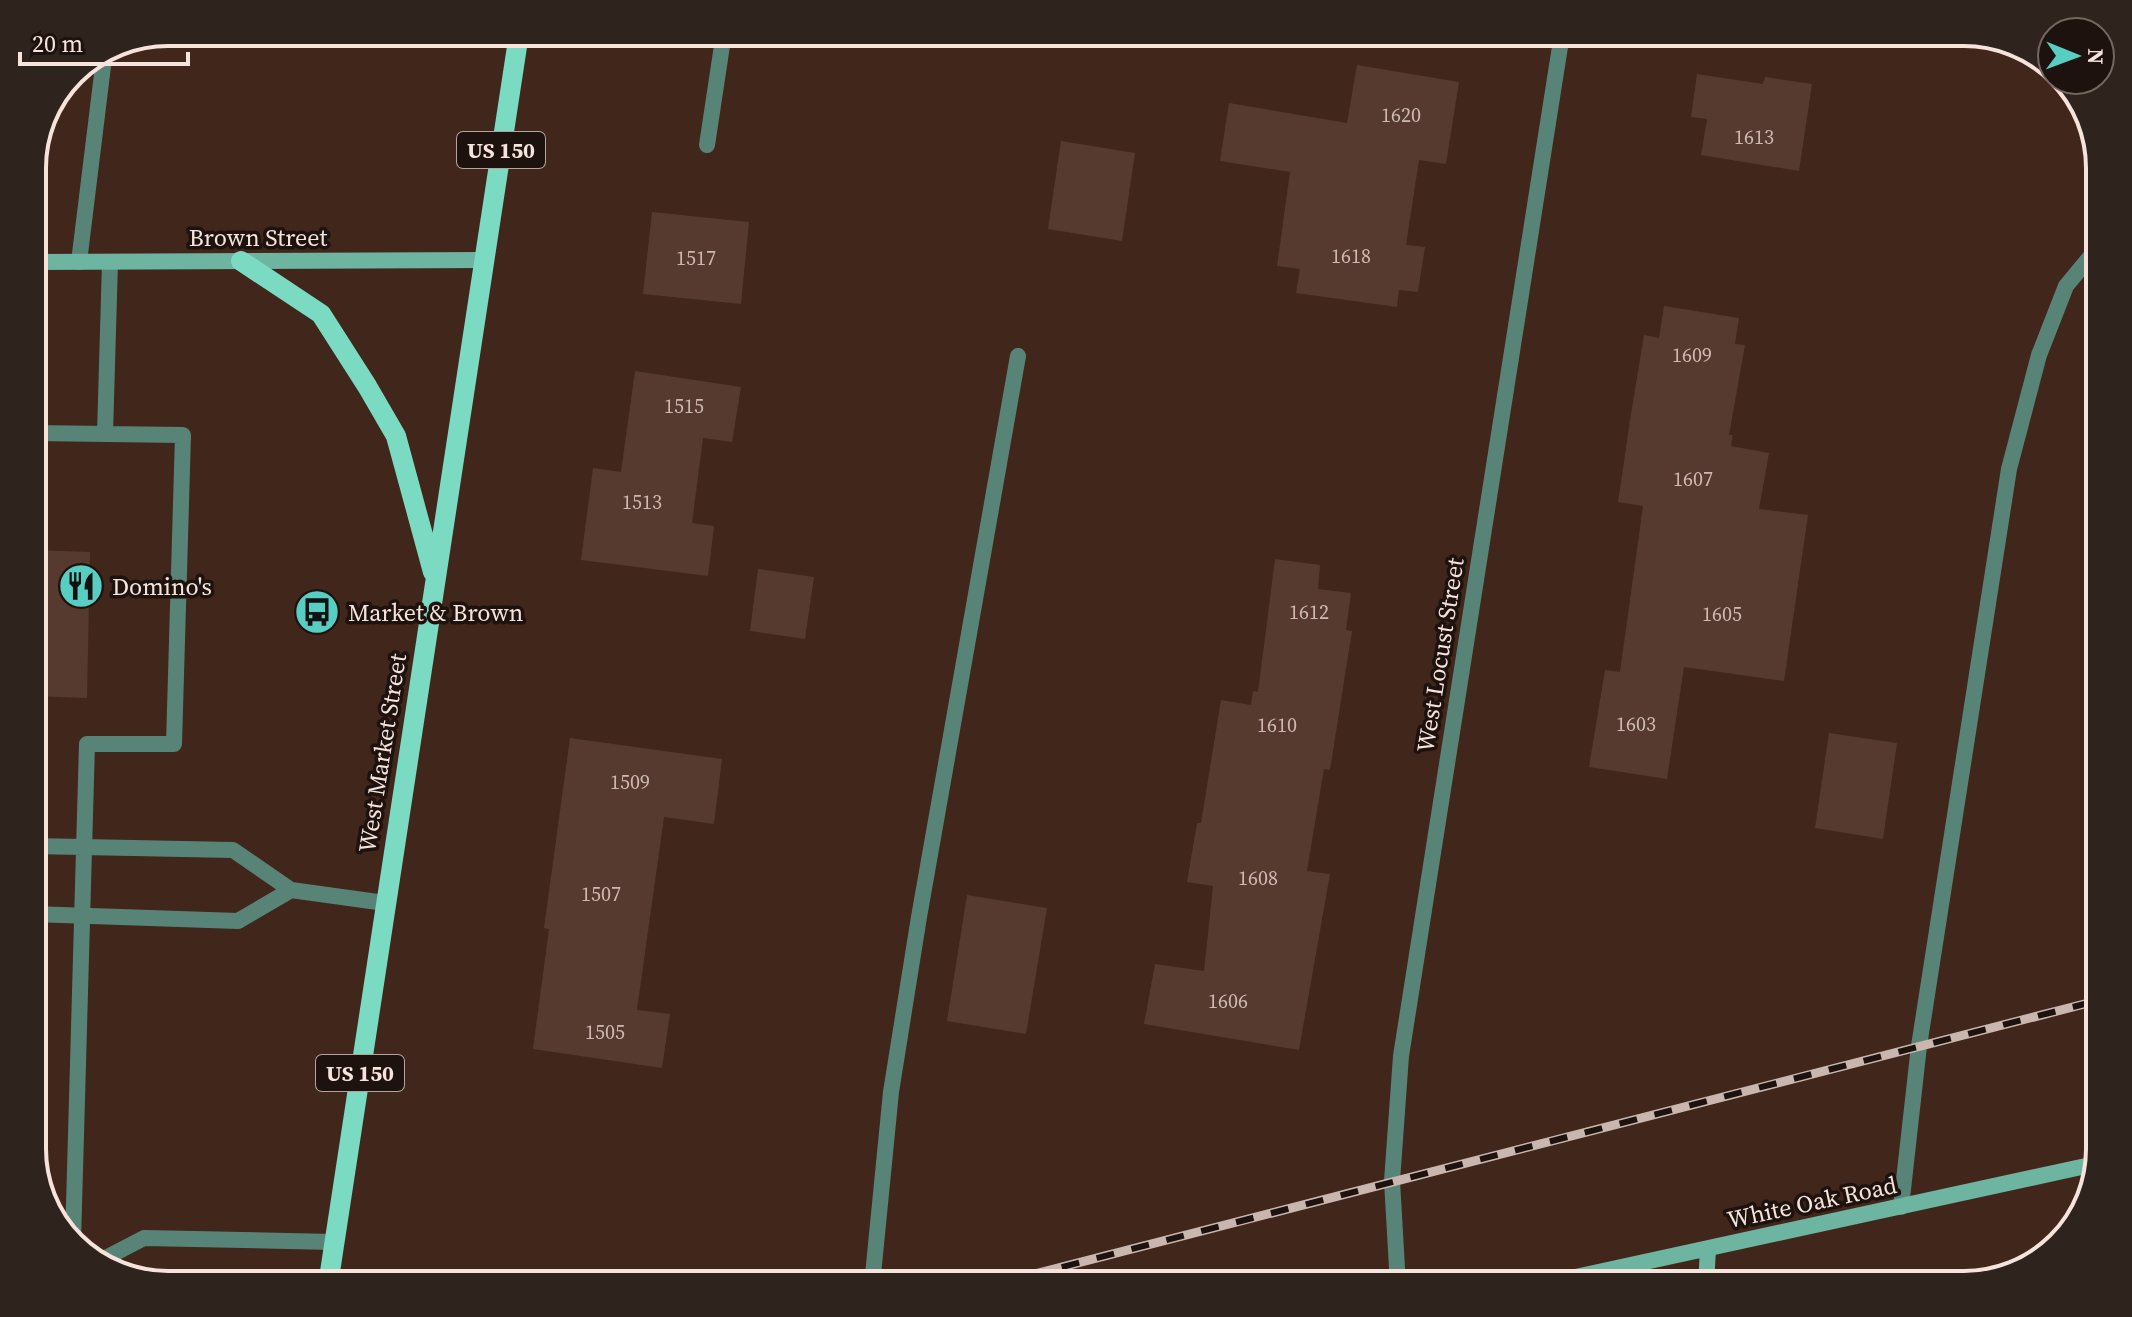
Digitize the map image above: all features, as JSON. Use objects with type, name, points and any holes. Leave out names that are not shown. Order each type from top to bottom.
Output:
[{"type":"main road","name":"West Market Street","points":[[330,1271],[517,46]]},
{"type":"main road","points":[[241,261],[321,314],[367,386],[396,436],[435,580]]},
{"type":"street","points":[[707,145],[722,46]]},
{"type":"street","name":"West Locust Street","points":[[1397,1271],[1392,1181],[1401,1056],[1560,46]]},
{"type":"street","points":[[79,262],[103,65]]},
{"type":"street","name":"Brown Street","points":[[46,262],[483,260]]},
{"type":"street","points":[[105,434],[110,262]]},
{"type":"street","points":[[1901,1207],[1919,1046],[2009,469],[2039,355],[2066,286],[2086,262]]},
{"type":"street","points":[[873,1271],[891,1092],[1018,356]]},
{"type":"street","points":[[46,433],[183,435],[174,744],[87,744],[73,1226]]},
{"type":"street","points":[[46,846],[233,850],[291,890],[385,903]]},
{"type":"street","points":[[46,915],[238,921],[291,890]]},
{"type":"street","name":"White Oak Road","points":[[1605,1271],[2085,1166]]},
{"type":"street","points":[[109,1256],[144,1238],[334,1242]]},
{"type":"street","points":[[1707,1271],[1708,1249]]},
{"type":"building","points":[[1357,65],[1459,82],[1446,164],[1419,160],[1406,245],[1425,247],[1418,292],[1399,290],[1397,307],[1296,293],[1300,269],[1277,266],[1290,172],[1220,161],[1229,103],[1347,123]]},
{"type":"building","points":[[1697,74],[1763,84],[1765,77],[1812,84],[1799,171],[1701,155],[1707,119],[1691,117]]},
{"type":"building","points":[[1061,141],[1135,153],[1122,241],[1048,229]]},
{"type":"building","points":[[652,212],[749,222],[741,304],[643,294]]},
{"type":"building","points":[[1664,306],[1739,318],[1735,344],[1745,345],[1729,435],[1733,435],[1731,446],[1769,453],[1759,509],[1808,515],[1784,681],[1684,667],[1667,779],[1589,767],[1605,670],[1620,672],[1643,506],[1618,502],[1644,335],[1659,338]]},
{"type":"building","points":[[635,371],[741,387],[732,442],[703,438],[692,523],[714,526],[708,576],[581,560],[593,468],[621,472]]},
{"type":"building","points":[[46,550],[90,552],[87,698],[46,697]]},
{"type":"building","points":[[1275,559],[1320,565],[1318,589],[1351,593],[1346,630],[1352,631],[1330,770],[1324,769],[1307,871],[1330,874],[1299,1050],[1144,1024],[1155,964],[1204,971],[1213,886],[1187,882],[1197,823],[1201,823],[1221,700],[1251,705],[1253,691],[1258,692]]},
{"type":"building","points":[[758,569],[814,577],[805,639],[750,631]]},
{"type":"building","points":[[1829,733],[1897,743],[1883,839],[1815,828]]},
{"type":"building","points":[[570,738],[722,759],[714,824],[664,817],[637,1010],[670,1014],[662,1068],[533,1049],[549,929],[544,928]]},
{"type":"building","points":[[967,895],[1047,908],[1026,1034],[947,1021]]},
{"type":"railway","points":[[1046,1271],[2086,1004]]},
{"type":"place","name":"Domino's","points":[[81,586]]},
{"type":"place","name":"Market & Brown","points":[[317,612]]}]
